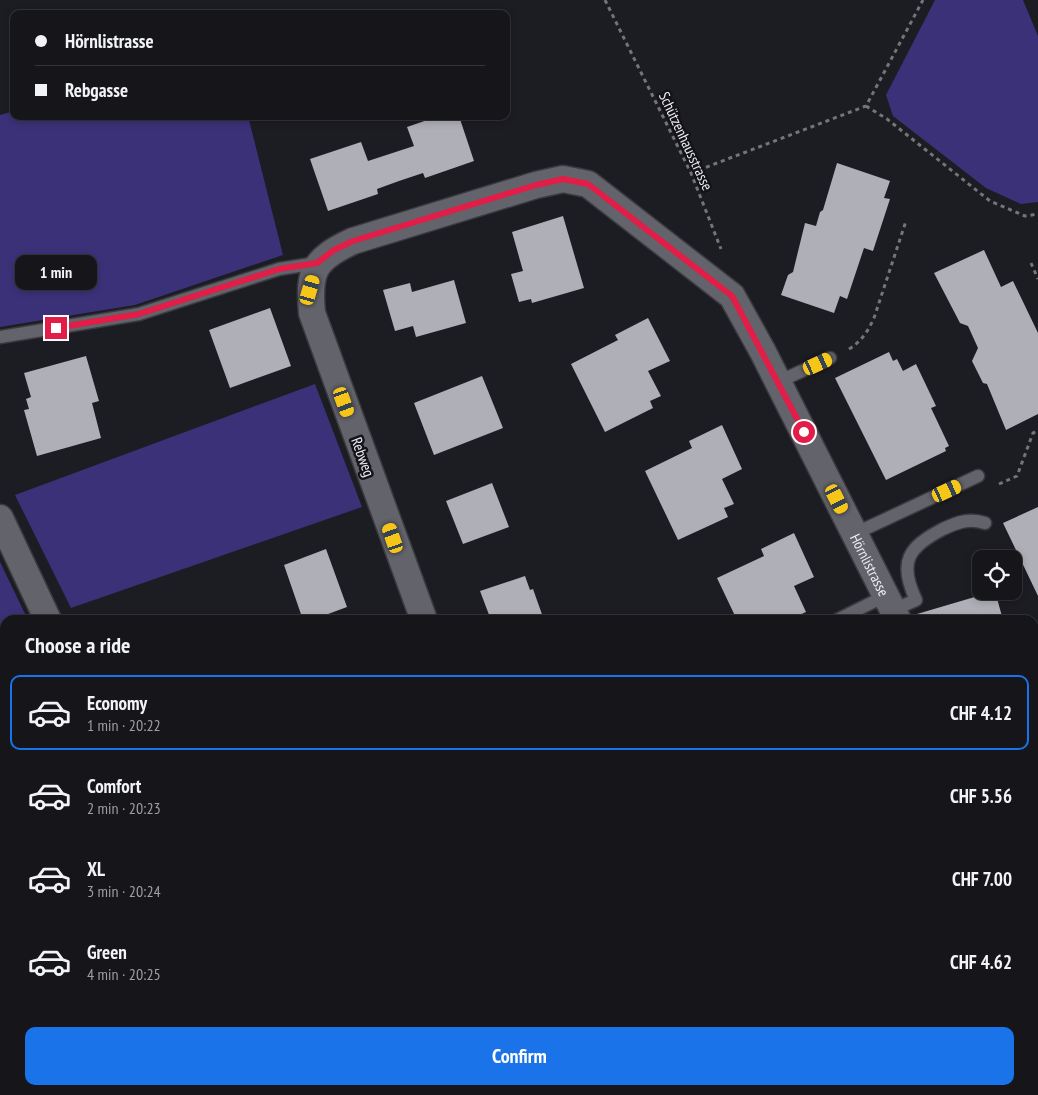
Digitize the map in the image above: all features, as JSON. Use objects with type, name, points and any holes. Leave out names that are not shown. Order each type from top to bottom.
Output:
[{"type":"street","name":"Hörnlistrasse","points":[[317,263],[334,250],[353,241],[536,185],[563,179],[588,184],[732,296],[778,382],[892,609]]},
{"type":"street","name":"Rebweg","points":[[317,263],[310,290],[312,314],[422,615]]},
{"type":"street","points":[[0,518],[46,615]]},
{"type":"lane","points":[[0,337],[139,314],[279,269],[317,263]]},
{"type":"lane","points":[[778,382],[830,358]]},
{"type":"lane","points":[[854,534],[978,476]]},
{"type":"lane","points":[[861,615],[892,609],[916,600],[907,582],[907,566],[910,554],[916,545],[954,524],[974,520],[985,523]]},
{"type":"path","name":"Schützenhausstrasse","points":[[606,0],[691,173],[722,253]]},
{"type":"path","points":[[691,173],[866,106],[923,0]]},
{"type":"path","points":[[866,106],[887,119],[990,202],[1025,216],[1038,214]]},
{"type":"path","points":[[830,358],[857,344],[867,333],[906,221]]},
{"type":"path","points":[[1031,263],[1038,279]]},
{"type":"shaded area","points":[[935,0],[1023,0],[1038,36],[1038,202],[1021,204],[986,188],[893,116],[886,95]]},
{"type":"shaded area","points":[[10,112],[10,120],[249,120],[283,255],[135,305],[0,327],[0,115]]},
{"type":"shaded area","points":[[315,384],[362,507],[71,608],[15,495]]},
{"type":"shaded area","points":[[0,562],[26,615],[0,615]]},
{"type":"building","points":[[427,120],[460,120],[474,161],[425,178],[423,173],[399,181],[377,189],[378,194],[328,211],[310,159],[361,142],[368,161],[414,146],[407,127]]},
{"type":"building","points":[[837,163],[890,181],[884,198],[890,199],[873,251],[864,248],[847,299],[840,296],[834,313],[781,295],[788,275],[793,272],[805,223],[816,226],[820,212],[823,210]]},
{"type":"building","points":[[563,216],[584,288],[532,303],[531,299],[519,302],[511,274],[523,271],[512,232]]},
{"type":"building","points":[[984,250],[1001,287],[1013,281],[1038,333],[1038,414],[1006,430],[987,384],[983,383],[972,361],[978,348],[968,326],[960,323],[934,273]]},
{"type":"building","points":[[454,280],[466,323],[416,337],[413,326],[395,331],[383,290],[410,283],[412,292]]},
{"type":"building","points":[[270,308],[291,366],[230,388],[209,330]]},
{"type":"building","points":[[648,318],[670,361],[648,371],[661,396],[650,401],[653,408],[605,432],[571,364],[618,340],[615,335]]},
{"type":"building","points":[[889,352],[893,361],[897,359],[903,371],[916,364],[936,406],[931,408],[949,446],[945,448],[946,451],[886,480],[835,378]]},
{"type":"building","points":[[86,356],[99,401],[92,403],[101,438],[37,456],[24,410],[29,409],[26,399],[31,397],[24,373]]},
{"type":"building","points":[[482,376],[503,428],[434,455],[414,403]]},
{"type":"building","points":[[722,425],[742,469],[722,479],[734,504],[724,508],[728,517],[678,540],[645,471],[692,448],[689,441]]},
{"type":"building","points":[[492,483],[509,527],[463,544],[446,501]]},
{"type":"building","points":[[1038,507],[1038,596],[1022,563],[1022,550],[1016,550],[1003,523]]},
{"type":"building","points":[[794,533],[814,577],[794,586],[806,612],[799,615],[735,615],[717,578],[764,556],[761,549]]},
{"type":"building","points":[[326,549],[347,607],[325,615],[301,615],[284,565]]},
{"type":"building","points":[[525,576],[530,590],[533,589],[542,615],[489,615],[480,591]]},
{"type":"building","points":[[972,598],[972,600],[997,600],[1002,615],[917,615]]},
{"type":"route","points":[[56,328],[139,314],[279,269],[317,263],[334,250],[353,241],[536,185],[563,179],[588,184],[732,296],[804,432]]}]
